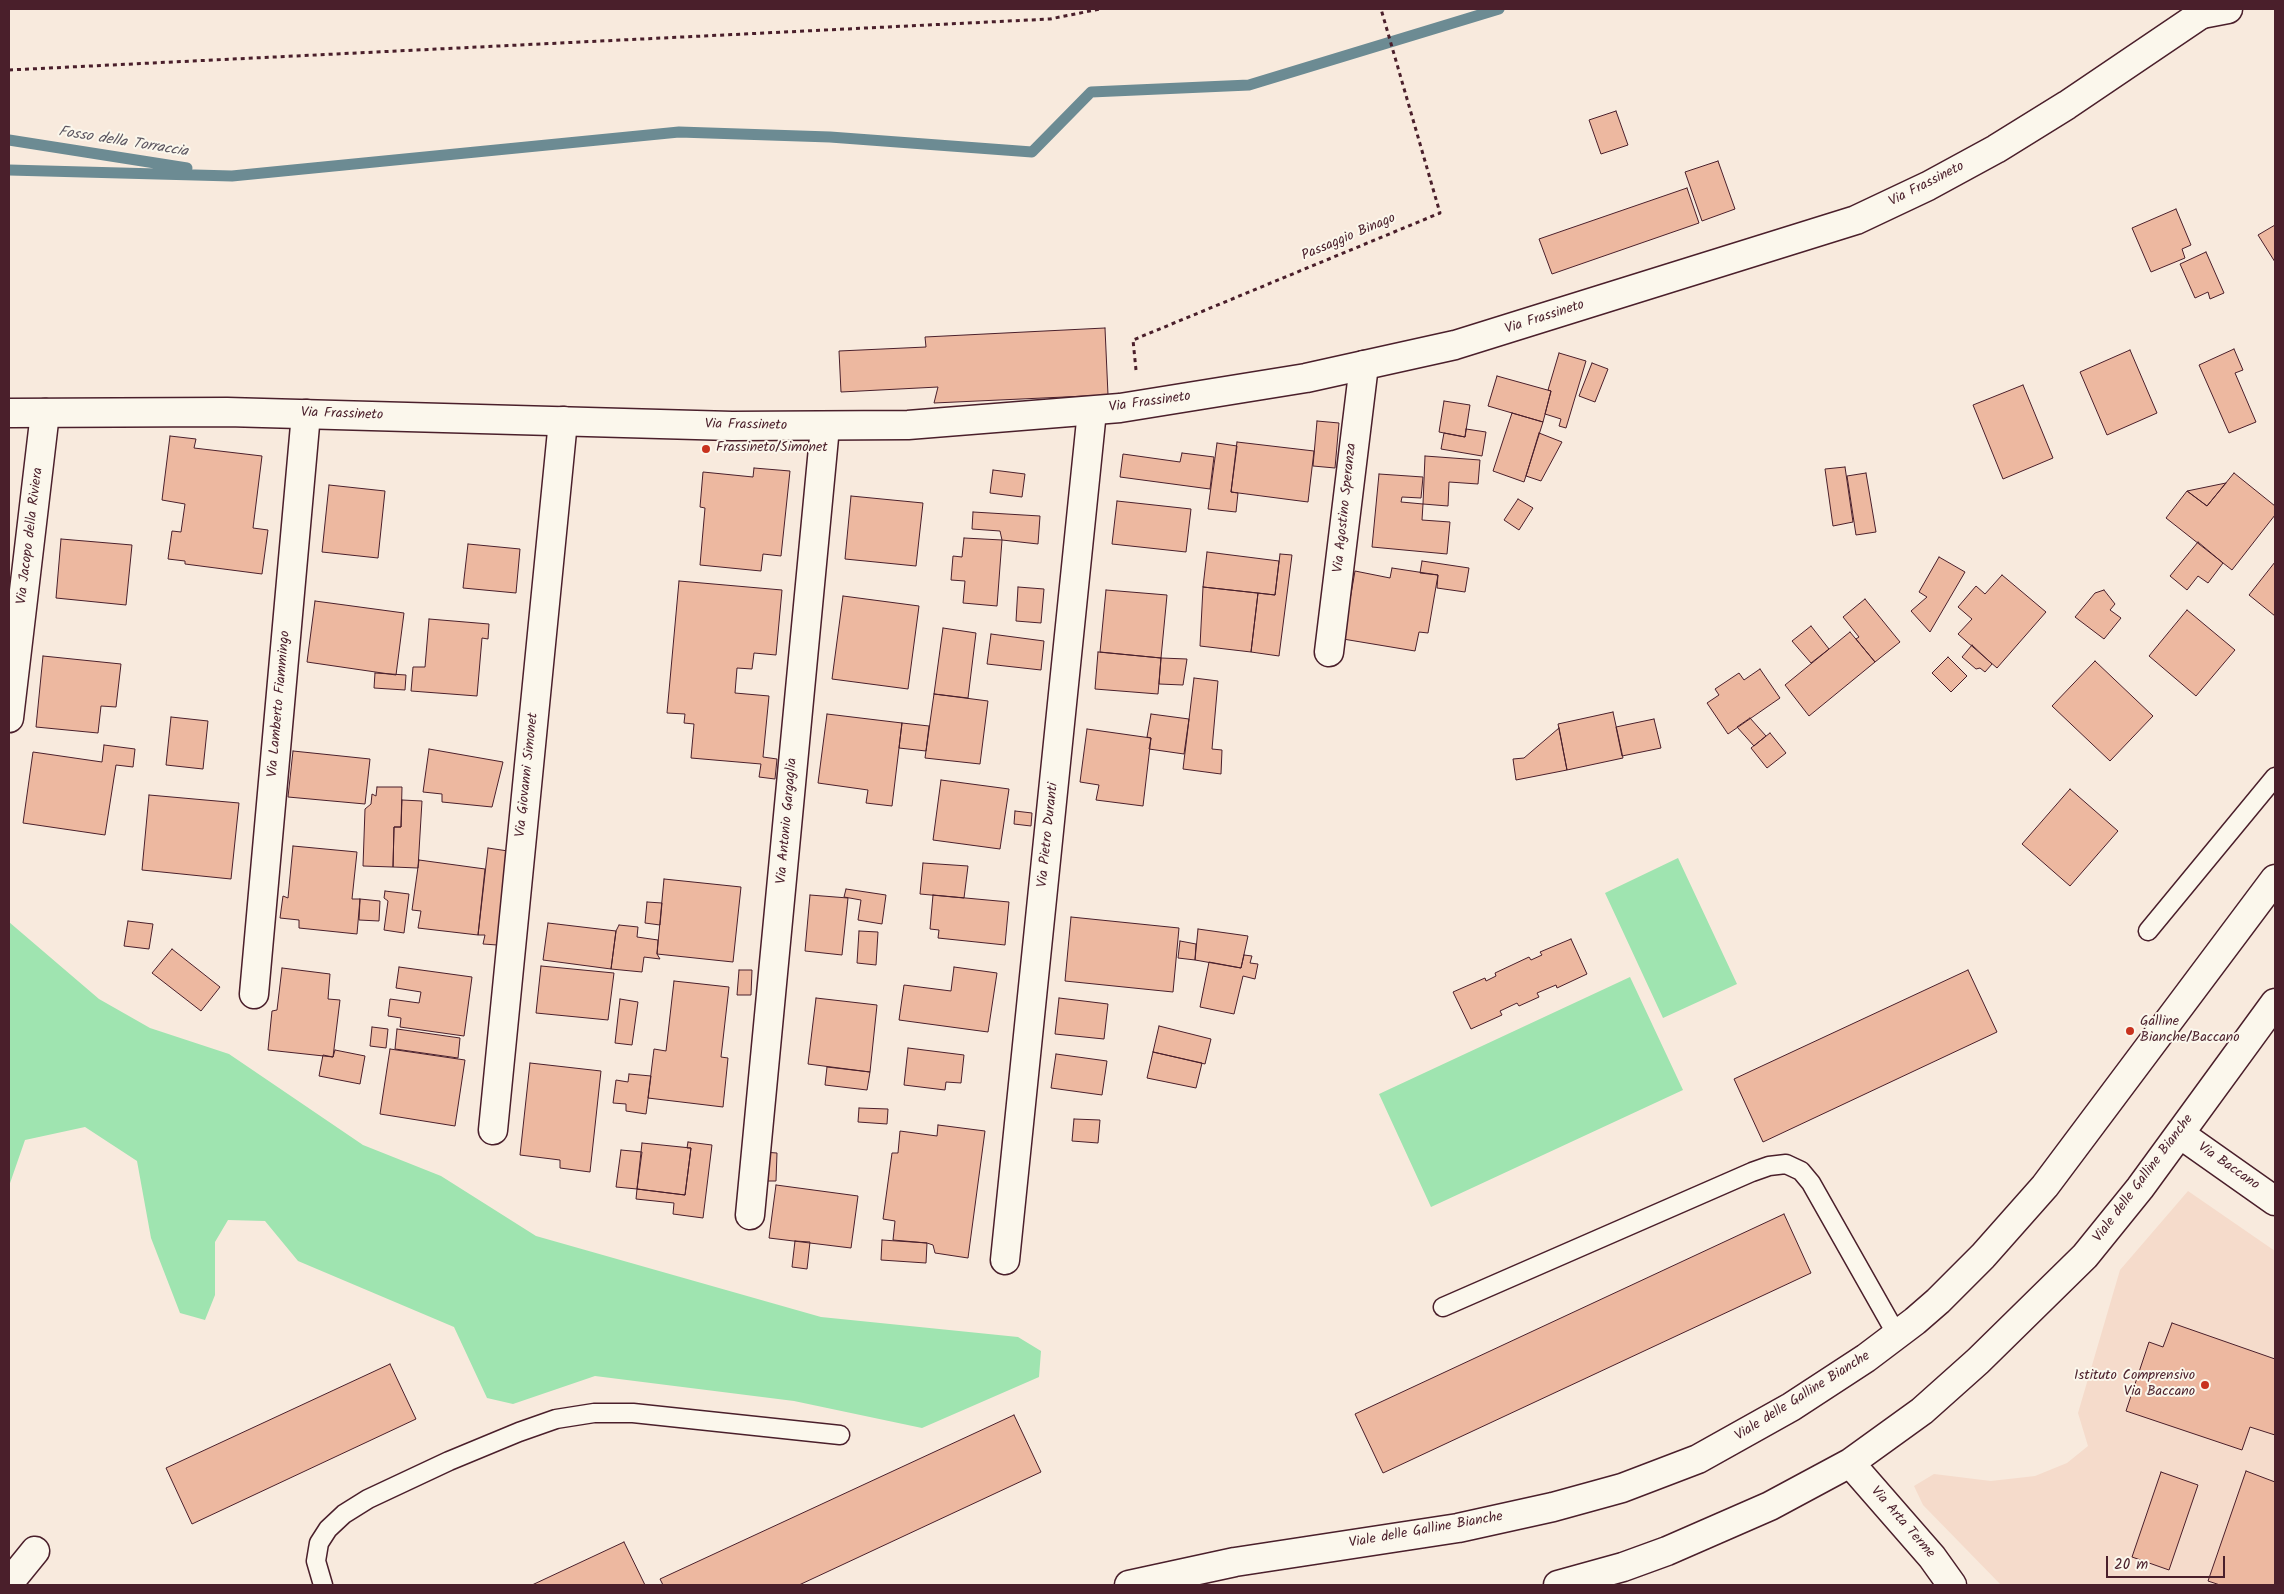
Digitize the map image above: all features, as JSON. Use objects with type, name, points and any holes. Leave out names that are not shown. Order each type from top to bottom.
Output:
[{"type":"street","name":"Via Frassineto","points":[[9,414],[227,412],[825,427],[952,423],[1092,411],[1140,406],[1276,384],[1455,346],[1856,220],[1928,186],[1996,149],[2213,10]]},
{"type":"street","name":"Via Agostino Speranza","points":[[1329,652],[1364,364]]},
{"type":"street","name":"Via Pietro Duranti","points":[[1005,1260],[1092,411]]},
{"type":"street","name":"Via Jacopo della Riviera","points":[[9,718],[45,413]]},
{"type":"street","name":"Via Lamberto Fiammingo","points":[[254,994],[306,414]]},
{"type":"street","name":"Via Giovanni Simonet","points":[[493,1130],[563,421]]},
{"type":"street","name":"Via Antonio Gargaglia","points":[[750,1215],[825,427]]},
{"type":"street","name":"Viale delle Galline Bianche","points":[[1129,1585],[1235,1562],[1458,1528],[1553,1507],[1622,1488],[1698,1459],[1734,1441],[1816,1392],[1897,1335],[1938,1301],[1962,1278],[2045,1186],[2275,879]]},
{"type":"street","name":"Viale delle Galline Bianche","points":[[1558,1585],[1622,1567],[1703,1537],[1808,1487],[1850,1463],[1922,1411],[1954,1384],[2085,1256],[2140,1188],[2275,1003]]},
{"type":"street","name":"Via Baccano","points":[[2180,1134],[2275,1201]]},
{"type":"street","name":"Via Arta Terme","points":[[1850,1463],[1932,1557],[1952,1585]]},
{"type":"street","points":[[9,1583],[35,1551]]},
{"type":"lane","points":[[2148,931],[2275,777]]},
{"type":"lane","points":[[1444,1307],[1752,1172],[1769,1166],[1786,1164],[1801,1171],[1811,1183],[1897,1335]]},
{"type":"lane","points":[[323,1585],[316,1560],[319,1543],[328,1528],[344,1514],[368,1499],[449,1461],[556,1419],[594,1413],[633,1413],[840,1435]]},
{"type":"path","points":[[9,70],[1050,19],[1100,9]]},
{"type":"path","name":"Passaggio Binago","points":[[1140,406],[1133,340],[1440,213],[1381,9]]},
{"type":"shaded area","points":[[2188,1191],[2275,1251],[2275,1585],[2001,1585],[1923,1505],[1914,1486],[1934,1474],[1991,1481],[2035,1476],[2067,1463],[2088,1446],[2078,1413],[2120,1270]]},
{"type":"green space","points":[[1678,858],[1737,984],[1663,1018],[1605,893]]},
{"type":"green space","points":[[9,922],[99,999],[150,1028],[229,1054],[363,1145],[441,1176],[536,1236],[821,1317],[1018,1337],[1041,1351],[1039,1377],[922,1428],[794,1401],[595,1376],[513,1404],[487,1398],[454,1327],[298,1261],[265,1221],[228,1220],[215,1242],[215,1295],[205,1320],[180,1313],[151,1238],[137,1161],[85,1127],[25,1140],[9,1186]]},
{"type":"green space","points":[[1630,977],[1683,1090],[1431,1207],[1379,1094]]},
{"type":"building","points":[[1616,111],[1628,145],[1601,154],[1589,120]]},
{"type":"building","points":[[1718,161],[1735,209],[1702,221],[1685,172]]},
{"type":"building","points":[[1687,188],[1699,223],[1552,274],[1539,239]]},
{"type":"building","points":[[2176,209],[2191,245],[2182,249],[2185,258],[2151,272],[2132,228]]},
{"type":"building","points":[[2275,225],[2275,262],[2258,235]]},
{"type":"building","points":[[2206,252],[2224,293],[2210,299],[2208,292],[2195,298],[2180,264]]},
{"type":"building","points":[[1105,328],[1108,395],[934,403],[938,387],[841,392],[839,351],[926,347],[925,337]]},
{"type":"building","points":[[2234,349],[2243,370],[2235,373],[2256,422],[2229,433],[2199,365]]},
{"type":"building","points":[[2130,350],[2157,413],[2107,435],[2080,372]]},
{"type":"building","points":[[1559,353],[1586,361],[1566,428],[1559,426],[1561,419],[1545,414],[1551,391],[1548,390]]},
{"type":"building","points":[[1592,363],[1608,369],[1595,402],[1579,396]]},
{"type":"building","points":[[1497,376],[1551,391],[1543,422],[1488,406]]},
{"type":"building","points":[[2023,385],[2053,458],[2003,479],[1973,405]]},
{"type":"building","points":[[1444,401],[1470,405],[1465,437],[1439,432]]},
{"type":"building","points":[[1512,413],[1543,422],[1524,482],[1493,471]]},
{"type":"building","points":[[1317,421],[1339,423],[1335,468],[1313,466]]},
{"type":"building","points":[[1466,429],[1486,432],[1482,456],[1441,449],[1444,433],[1465,437]]},
{"type":"building","points":[[1539,433],[1562,442],[1541,481],[1526,476]]},
{"type":"building","points":[[170,436],[196,439],[194,448],[262,456],[253,528],[268,530],[262,574],[185,564],[185,561],[168,559],[172,531],[181,532],[185,504],[162,500]]},
{"type":"building","points":[[1237,442],[1314,451],[1308,502],[1231,492]]},
{"type":"building","points":[[1217,443],[1237,446],[1231,492],[1238,493],[1236,512],[1208,509]]},
{"type":"building","points":[[1182,453],[1214,457],[1210,489],[1120,477],[1123,454],[1180,462]]},
{"type":"building","points":[[1425,456],[1480,460],[1478,484],[1449,482],[1448,506],[1423,504]]},
{"type":"building","points":[[1845,467],[1853,522],[1833,526],[1825,469]]},
{"type":"building","points":[[754,468],[790,471],[781,556],[763,554],[761,571],[700,565],[705,508],[700,507],[703,472],[753,477]]},
{"type":"building","points":[[993,470],[1025,474],[1022,497],[990,493]]},
{"type":"building","points":[[1866,473],[1876,532],[1856,535],[1847,476]]},
{"type":"building","points":[[2234,473],[2275,506],[2275,515],[2232,570],[2166,518],[2187,491],[2207,506]]},
{"type":"building","points":[[1379,474],[1423,477],[1421,498],[1402,497],[1401,502],[1423,504],[1422,520],[1450,522],[1447,554],[1372,547]]},
{"type":"building","points":[[2226,483],[2207,506],[2187,491]]},
{"type":"building","points":[[329,485],[385,491],[378,558],[322,552]]},
{"type":"building","points":[[851,496],[923,503],[916,566],[845,559]]},
{"type":"building","points":[[1518,499],[1533,508],[1519,530],[1504,520]]},
{"type":"building","points":[[1117,501],[1191,509],[1186,552],[1112,544]]},
{"type":"building","points":[[973,512],[1040,516],[1038,544],[1002,540],[1000,531],[972,529]]},
{"type":"building","points":[[964,538],[1002,540],[997,606],[963,603],[965,581],[951,580],[953,556],[962,557]]},
{"type":"building","points":[[61,539],[132,545],[126,605],[56,598]]},
{"type":"building","points":[[2198,542],[2223,563],[2208,583],[2198,576],[2187,590],[2170,576]]},
{"type":"building","points":[[468,544],[520,549],[516,593],[463,588]]},
{"type":"building","points":[[1207,552],[1279,561],[1275,595],[1203,587]]},
{"type":"building","points":[[1280,554],[1292,555],[1279,656],[1251,652],[1258,593],[1275,595]]},
{"type":"building","points":[[1939,557],[1965,572],[1930,632],[1911,611],[1927,597],[1919,592]]},
{"type":"building","points":[[1422,561],[1469,568],[1465,592],[1437,588],[1438,575],[1420,573]]},
{"type":"building","points":[[2275,562],[2275,616],[2249,595]]},
{"type":"building","points":[[1392,568],[1438,575],[1428,633],[1419,632],[1415,651],[1343,639],[1355,571],[1390,578]]},
{"type":"building","points":[[2002,575],[2046,612],[1997,668],[1958,634],[1972,619],[1958,607],[1976,586],[1985,594]]},
{"type":"building","points":[[679,581],[782,590],[776,655],[754,653],[752,669],[737,668],[735,693],[769,696],[763,757],[777,759],[775,779],[759,777],[761,764],[691,758],[694,724],[684,723],[685,714],[667,713]]},
{"type":"building","points":[[1018,587],[1044,589],[1041,623],[1016,621]]},
{"type":"building","points":[[1203,587],[1258,593],[1251,652],[1200,646]]},
{"type":"building","points":[[1106,590],[1167,595],[1161,658],[1100,652]]},
{"type":"building","points":[[2104,590],[2115,604],[2110,610],[2121,618],[2104,639],[2075,617],[2095,593]]},
{"type":"building","points":[[843,596],[919,606],[908,689],[832,679]]},
{"type":"building","points":[[1865,599],[1900,642],[1875,662],[1856,639],[1859,637],[1843,617]]},
{"type":"building","points":[[315,601],[404,613],[396,675],[307,662]]},
{"type":"building","points":[[2187,610],[2235,650],[2196,696],[2149,656]]},
{"type":"building","points":[[429,619],[489,624],[488,639],[482,638],[477,696],[411,691],[413,667],[425,667]]},
{"type":"building","points":[[1811,626],[1829,649],[1811,663],[1792,641]]},
{"type":"building","points":[[943,628],[976,633],[968,698],[934,694]]},
{"type":"building","points":[[1850,632],[1875,662],[1809,716],[1785,685]]},
{"type":"building","points":[[991,634],[1044,641],[1041,670],[987,664]]},
{"type":"building","points":[[1972,645],[1992,664],[1985,672],[1980,668],[1976,669],[1962,657]]},
{"type":"building","points":[[1098,652],[1161,658],[1158,694],[1095,689]]},
{"type":"building","points":[[43,656],[121,664],[116,707],[101,706],[98,733],[36,727]]},
{"type":"building","points":[[1948,657],[1967,676],[1951,692],[1932,673]]},
{"type":"building","points":[[1161,658],[1187,659],[1183,685],[1159,684]]},
{"type":"building","points":[[2095,661],[2153,716],[2110,761],[2052,706]]},
{"type":"building","points":[[1760,669],[1780,698],[1728,734],[1707,703],[1719,695],[1715,689],[1739,673],[1744,680]]},
{"type":"building","points":[[375,673],[406,675],[405,690],[374,688]]},
{"type":"building","points":[[1194,678],[1218,681],[1212,749],[1222,750],[1221,774],[1183,769]]},
{"type":"building","points":[[934,694],[988,701],[980,764],[925,758]]},
{"type":"building","points":[[1613,712],[1623,758],[1567,770],[1558,724]]},
{"type":"building","points":[[827,714],[902,723],[892,806],[866,803],[868,790],[818,783]]},
{"type":"building","points":[[1151,714],[1189,719],[1184,754],[1149,749],[1151,738],[1147,737]]},
{"type":"building","points":[[171,717],[208,721],[203,769],[166,765]]},
{"type":"building","points":[[1750,718],[1766,736],[1754,746],[1737,727]]},
{"type":"building","points":[[1654,719],[1661,748],[1622,756],[1616,727]]},
{"type":"building","points":[[902,723],[929,726],[926,751],[899,748]]},
{"type":"building","points":[[1559,728],[1567,770],[1516,780],[1513,759],[1524,758]]},
{"type":"building","points":[[1087,729],[1151,738],[1143,806],[1096,800],[1099,785],[1080,782]]},
{"type":"building","points":[[1770,733],[1786,753],[1767,768],[1751,748]]},
{"type":"building","points":[[104,745],[135,749],[133,767],[116,765],[105,835],[23,823],[33,752],[102,762]]},
{"type":"building","points":[[429,749],[503,762],[492,807],[442,802],[442,794],[423,792]]},
{"type":"building","points":[[293,751],[370,759],[365,804],[288,797]]},
{"type":"building","points":[[941,780],[1009,789],[1000,849],[933,840]]},
{"type":"building","points":[[377,787],[402,787],[401,827],[394,827],[393,867],[363,866],[365,809],[371,804],[372,794],[376,796]]},
{"type":"building","points":[[2070,789],[2118,831],[2070,886],[2022,844]]},
{"type":"building","points":[[149,795],[239,803],[231,879],[142,870]]},
{"type":"building","points":[[402,800],[422,801],[418,868],[393,867],[394,827],[401,827]]},
{"type":"building","points":[[1015,811],[1032,813],[1031,826],[1014,824]]},
{"type":"building","points":[[293,846],[357,852],[352,899],[360,899],[357,934],[299,928],[299,920],[280,918],[283,896],[288,898]]},
{"type":"building","points":[[488,848],[508,851],[497,945],[483,944],[485,935],[478,935]]},
{"type":"building","points":[[419,860],[485,869],[478,935],[418,928],[421,911],[412,910]]},
{"type":"building","points":[[923,863],[968,866],[964,898],[920,894]]},
{"type":"building","points":[[664,879],[741,887],[733,962],[657,954]]},
{"type":"building","points":[[846,889],[886,895],[882,924],[858,920],[861,900],[844,897]]},
{"type":"building","points":[[385,891],[409,894],[404,933],[384,930],[388,901],[384,898]]},
{"type":"building","points":[[810,895],[848,898],[842,955],[805,951]]},
{"type":"building","points":[[933,895],[1009,902],[1005,945],[938,938],[939,930],[930,929]]},
{"type":"building","points":[[360,899],[380,901],[379,921],[359,920]]},
{"type":"building","points":[[647,902],[662,903],[660,925],[645,923]]},
{"type":"building","points":[[1071,917],[1179,928],[1173,992],[1065,981]]},
{"type":"building","points":[[128,921],[153,924],[149,949],[124,946]]},
{"type":"building","points":[[548,923],[616,931],[611,969],[543,960]]},
{"type":"building","points":[[619,925],[638,927],[637,937],[658,940],[657,954],[660,959],[644,957],[642,972],[611,969],[616,931]]},
{"type":"building","points":[[1198,929],[1248,936],[1241,968],[1195,960]]},
{"type":"building","points":[[859,931],[878,932],[876,965],[857,963]]},
{"type":"building","points":[[1571,939],[1587,974],[1557,988],[1556,985],[1537,993],[1539,997],[1519,1006],[1517,1003],[1500,1011],[1502,1015],[1471,1029],[1453,992],[1485,978],[1486,981],[1496,976],[1495,973],[1529,957],[1531,960],[1542,955],[1540,952]]},
{"type":"building","points":[[1180,941],[1196,944],[1195,960],[1178,958]]},
{"type":"building","points":[[172,949],[220,987],[201,1011],[152,973]]},
{"type":"building","points":[[1244,955],[1252,956],[1250,963],[1258,964],[1255,979],[1243,976],[1234,1014],[1200,1007],[1209,962],[1241,968]]},
{"type":"building","points":[[541,966],[614,973],[608,1020],[536,1013]]},
{"type":"building","points":[[399,967],[472,977],[464,1036],[400,1027],[401,1018],[388,1016],[390,999],[419,1003],[421,992],[396,988]]},
{"type":"building","points":[[954,967],[997,973],[988,1032],[899,1020],[904,985],[951,991]]},
{"type":"building","points":[[282,968],[330,974],[328,999],[340,1000],[333,1057],[268,1050],[272,1011],[277,1010]]},
{"type":"building","points":[[739,970],[752,970],[751,995],[737,995]]},
{"type":"building","points":[[1968,970],[1997,1032],[1763,1142],[1734,1079]]},
{"type":"building","points":[[674,981],[729,987],[721,1057],[728,1058],[723,1107],[648,1098],[654,1049],[666,1051]]},
{"type":"building","points":[[816,998],[877,1005],[870,1072],[808,1064]]},
{"type":"building","points":[[1059,998],[1108,1004],[1104,1039],[1055,1034]]},
{"type":"building","points":[[620,999],[638,1002],[632,1045],[615,1043]]},
{"type":"building","points":[[1159,1026],[1211,1039],[1205,1064],[1153,1052]]},
{"type":"building","points":[[372,1027],[388,1029],[386,1048],[370,1046]]},
{"type":"building","points":[[397,1029],[460,1038],[458,1058],[395,1049]]},
{"type":"building","points":[[908,1048],[964,1055],[961,1083],[946,1082],[945,1090],[904,1085]]},
{"type":"building","points":[[390,1049],[465,1060],[455,1126],[380,1114]]},
{"type":"building","points":[[335,1050],[365,1056],[360,1084],[319,1076],[323,1055],[333,1057]]},
{"type":"building","points":[[1153,1052],[1202,1063],[1196,1088],[1147,1078]]},
{"type":"building","points":[[1056,1054],[1107,1061],[1102,1095],[1051,1088]]},
{"type":"building","points":[[530,1063],[601,1071],[590,1172],[560,1168],[560,1160],[520,1155]]},
{"type":"building","points":[[827,1067],[870,1072],[867,1090],[825,1085]]},
{"type":"building","points":[[629,1074],[651,1076],[646,1114],[626,1111],[626,1104],[613,1103],[616,1080],[628,1082]]},
{"type":"building","points":[[859,1108],[888,1109],[887,1124],[858,1122]]},
{"type":"building","points":[[1074,1119],[1100,1120],[1098,1143],[1072,1141]]},
{"type":"building","points":[[938,1125],[985,1131],[968,1258],[935,1253],[933,1245],[927,1243],[893,1240],[895,1221],[883,1219],[892,1153],[898,1153],[900,1131],[937,1136]]},
{"type":"building","points":[[688,1142],[712,1145],[703,1218],[673,1214],[674,1203],[636,1199],[637,1189],[685,1195],[691,1148],[687,1148]]},
{"type":"building","points":[[642,1143],[691,1148],[685,1195],[637,1189]]},
{"type":"building","points":[[621,1150],[642,1152],[637,1189],[616,1187]]},
{"type":"building","points":[[763,1152],[777,1153],[776,1181],[762,1181]]},
{"type":"building","points":[[776,1185],[858,1196],[851,1248],[769,1238]]},
{"type":"building","points":[[1784,1214],[1811,1273],[1383,1473],[1355,1414]]},
{"type":"building","points":[[882,1240],[927,1243],[926,1263],[881,1260]]},
{"type":"building","points":[[795,1241],[810,1242],[807,1269],[792,1267]]},
{"type":"building","name":"Istituto Comprensivo Via Baccano","points":[[2172,1323],[2275,1359],[2275,1435],[2250,1427],[2242,1450],[2126,1411],[2149,1342],[2163,1347]]},
{"type":"building","points":[[390,1364],[416,1419],[192,1524],[166,1468]]},
{"type":"building","points":[[1014,1415],[1041,1472],[799,1585],[663,1585],[660,1579]]},
{"type":"building","points":[[2246,1471],[2275,1482],[2275,1585],[2220,1585],[2208,1581]]},
{"type":"building","points":[[2161,1472],[2198,1485],[2169,1570],[2132,1557]]},
{"type":"building","points":[[624,1542],[645,1585],[532,1585]]},
{"type":"waterway","points":[[9,170],[232,176],[679,132],[830,137],[1032,152],[1091,92],[1249,85],[1499,9]]},
{"type":"waterway","name":"Fosso della Torraccia","points":[[9,140],[187,168]]},
{"type":"place","name":"Frassineto/Simonet","points":[[706,449]]},
{"type":"place","name":"Galline Bianche/Baccano","points":[[2130,1031]]},
{"type":"place","name":"Istituto Comprensivo Via Baccano","points":[[2205,1385]]}]
